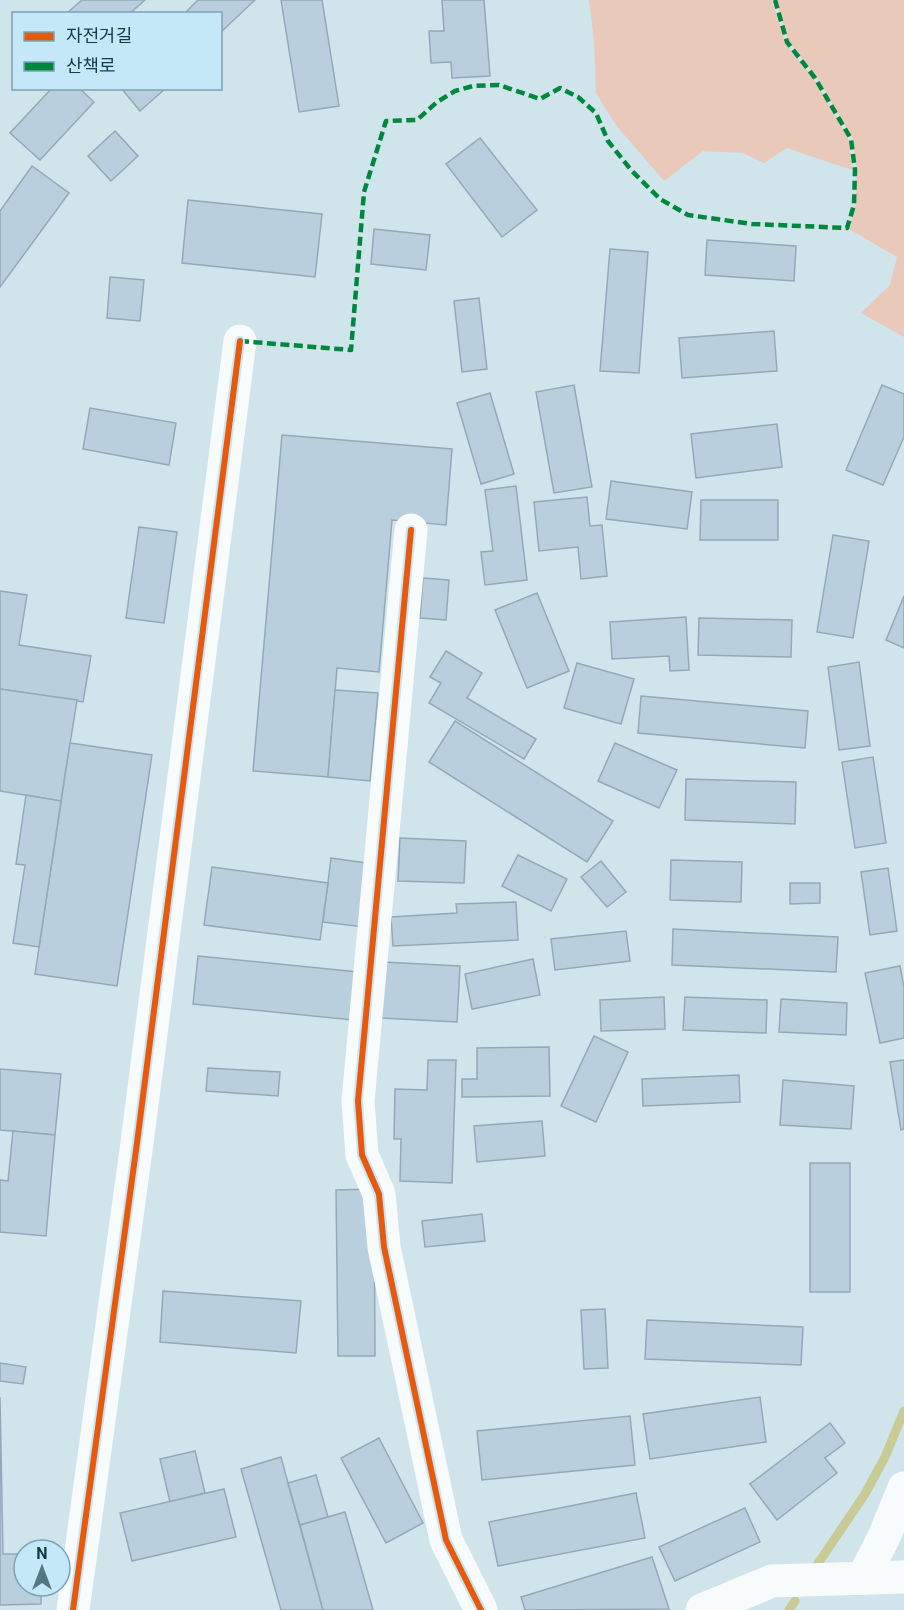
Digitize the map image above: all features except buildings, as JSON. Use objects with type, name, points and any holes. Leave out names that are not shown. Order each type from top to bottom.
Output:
[{"type":"street","points":[[73,1610],[136,1155],[240,341]]},
{"type":"street","points":[[411,530],[358,1101],[362,1155],[379,1194],[384,1247],[446,1540],[481,1610]]},
{"type":"street","points":[[863,1578],[883,1539],[904,1488]]},
{"type":"street","points":[[702,1610],[772,1581],[904,1577]]},
{"type":"shaded area","points":[[589,0],[772,0],[785,43],[814,79],[849,140],[852,170],[787,148],[764,163],[743,153],[703,151],[664,181],[615,124],[596,93],[594,40]]},
{"type":"shaded area","points":[[776,0],[904,0],[904,337],[861,313],[890,285],[897,257],[849,229],[855,206],[857,170],[853,139],[817,77],[788,41]]},
{"type":"waterway","points":[[815,1568],[865,1494],[885,1457],[904,1411]]},
{"type":"waterway","points":[[789,1610],[795,1601]]},
{"type":"marked path","points":[[240,341],[351,350],[364,192],[386,121],[417,120],[437,102],[455,91],[473,86],[499,85],[540,99],[560,88],[578,97],[596,113],[608,141],[631,170],[660,199],[688,215],[752,224],[847,228],[854,205],[855,170],[851,139],[815,78],[787,42],[775,0]]},
{"type":"cycle path","points":[[73,1610],[137,1143],[240,341]]},
{"type":"cycle path","points":[[411,530],[358,1101],[362,1155],[379,1194],[384,1247],[446,1540],[481,1610]]}]
